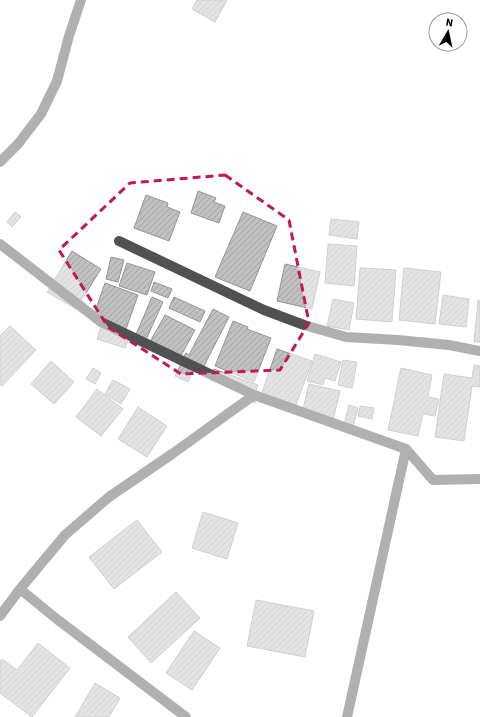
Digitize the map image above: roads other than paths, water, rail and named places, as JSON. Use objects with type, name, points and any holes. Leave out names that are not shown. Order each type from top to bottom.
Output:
[{"type":"street","points":[[0,162],[18,144],[41,114],[57,81],[69,36],[81,0]]},
{"type":"street","points":[[119,241],[264,310],[304,325],[346,337],[449,345],[480,351]]},
{"type":"street","points":[[0,244],[101,322],[254,395],[406,449],[433,480],[480,479]]},
{"type":"street","points":[[0,616],[20,589],[65,535],[109,497],[254,395]]},
{"type":"street","points":[[346,717],[406,449]]},
{"type":"street","points":[[20,589],[58,620],[186,717]]}]
